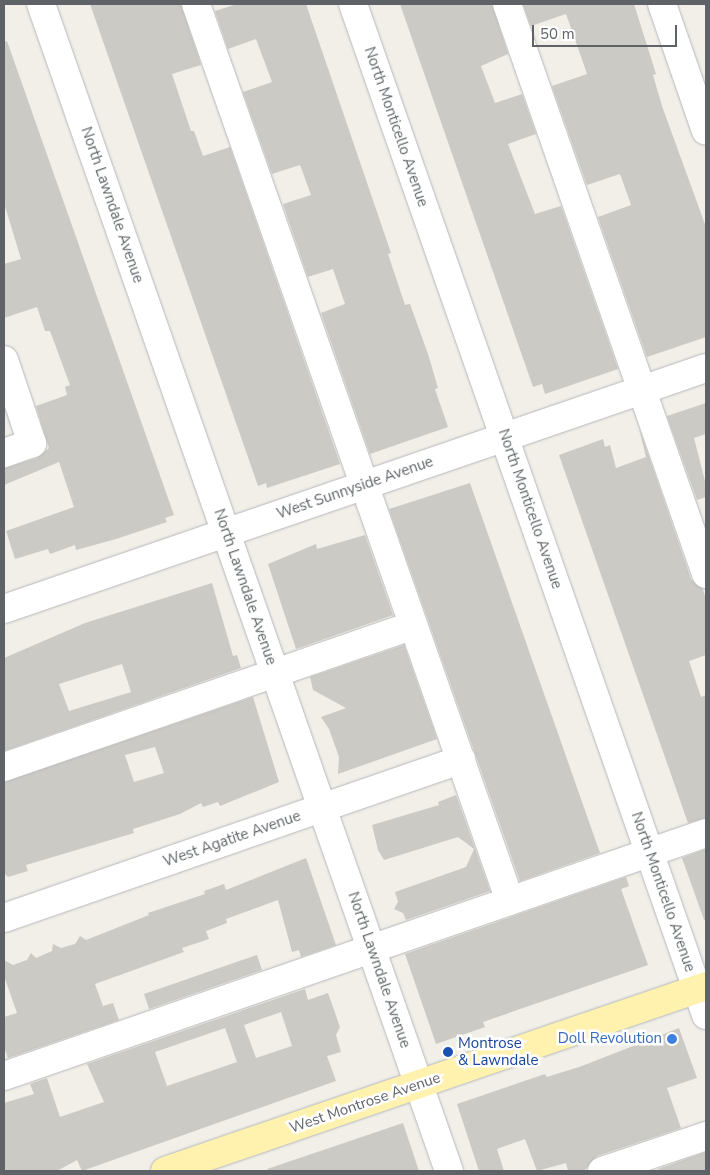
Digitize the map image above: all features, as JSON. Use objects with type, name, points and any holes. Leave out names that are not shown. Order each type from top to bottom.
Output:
[{"type":"main road","name":"West Montrose Avenue","points":[[165,1171],[702,987]]},
{"type":"street","name":"North Lawndale Avenue","points":[[41,4],[449,1171]]},
{"type":"street","points":[[196,4],[510,901]]},
{"type":"street","name":"North Monticello Avenue","points":[[353,4],[650,852],[702,987],[706,1015]]},
{"type":"street","points":[[507,4],[706,574]]},
{"type":"street","points":[[662,4],[706,131]]},
{"type":"street","points":[[4,360],[32,443],[4,453]]},
{"type":"street","name":"West Sunnyside Avenue","points":[[4,609],[706,368]]},
{"type":"street","points":[[4,767],[414,625]]},
{"type":"street","name":"West Agatite Avenue","points":[[4,918],[461,760]]},
{"type":"street","points":[[4,1076],[706,832]]},
{"type":"street","points":[[603,1171],[706,1136]]},
{"type":"building","points":[[90,4],[181,4],[201,65],[172,74],[191,131],[194,131],[203,156],[230,147],[340,464],[267,488],[266,483],[258,486]]},
{"type":"building","points":[[237,4],[306,4],[391,253],[388,254],[405,305],[410,304],[428,354],[438,388],[435,389],[448,427],[370,454],[321,313],[345,304],[333,269],[308,277],[283,204],[311,195],[300,165],[272,174],[243,92],[272,82],[256,39],[228,49],[215,11]]},
{"type":"building","points":[[400,4],[492,4],[508,54],[481,66],[495,103],[522,94],[536,134],[508,144],[535,214],[561,206],[618,369],[545,394],[542,384],[533,387]]},
{"type":"building","points":[[523,4],[634,4],[656,74],[653,75],[662,106],[706,227],[706,337],[647,357],[598,217],[631,205],[630,202],[620,174],[587,185],[552,86],[587,74],[579,51],[566,14],[531,26]]},
{"type":"building","points":[[7,41],[174,515],[165,518],[167,522],[116,539],[76,550],[75,545],[50,554],[48,549],[15,559],[6,531],[74,507],[59,462],[4,485],[4,468],[37,458],[49,448],[36,406],[67,395],[65,387],[70,385],[50,331],[45,331],[37,307],[4,318],[4,264],[21,259],[4,203],[4,42]]},
{"type":"building","points":[[706,403],[706,434],[694,438],[706,485],[706,497],[697,500],[667,416]]},
{"type":"building","points":[[639,428],[691,579],[703,589],[706,600],[706,655],[689,661],[701,697],[706,695],[706,818],[688,823],[559,455],[603,439],[605,447],[610,445],[616,468],[646,457]]},
{"type":"building","points":[[470,483],[600,853],[520,881],[389,509]]},
{"type":"building","points":[[365,535],[393,615],[296,649],[268,564],[316,544],[317,549]]},
{"type":"building","points":[[212,583],[233,656],[237,655],[241,668],[4,751],[4,658],[85,623]],"holes":[[[122,664],[131,692],[69,711],[59,684]]]},
{"type":"building","points":[[404,645],[437,739],[338,774],[339,757],[329,729],[321,717],[346,708],[313,690],[310,677]]},
{"type":"building","points":[[253,697],[279,782],[220,806],[218,802],[203,807],[201,803],[180,814],[133,829],[134,833],[26,865],[28,871],[8,877],[4,873],[4,782]],"holes":[[[155,747],[164,773],[134,782],[125,755]]]},
{"type":"building","points":[[456,795],[490,891],[406,920],[403,913],[394,909],[398,902],[395,892],[466,867],[474,849],[458,837],[384,860],[378,850],[372,825],[439,805],[438,802]]},
{"type":"building","points":[[706,849],[706,920],[704,920],[682,858]]},
{"type":"building","points":[[306,858],[336,945],[301,957],[299,950],[292,952],[278,900],[226,919],[227,923],[206,931],[209,939],[182,948],[184,952],[95,984],[103,1006],[113,1003],[119,1020],[8,1058],[4,1047],[4,1017],[17,1013],[4,976],[4,960],[13,965],[27,960],[31,953],[36,958],[52,951],[53,944],[61,948],[75,944],[80,936],[86,940],[149,915],[148,913],[205,894],[204,891],[224,884],[226,890]]},
{"type":"building","points":[[626,877],[629,886],[621,889],[648,965],[483,1022],[485,1027],[436,1044],[405,954]]},
{"type":"building","points":[[257,955],[262,970],[149,1009],[144,994]]},
{"type":"building","points":[[305,989],[308,1000],[328,993],[340,1027],[336,1035],[341,1052],[327,1056],[336,1081],[82,1171],[77,1160],[57,1171],[4,1171],[4,1103],[34,1094],[30,1084],[47,1078],[60,1117],[104,1102],[87,1064]],"holes":[[[281,1012],[292,1046],[256,1058],[244,1025]],[[225,1028],[237,1062],[167,1086],[155,1052]]]},
{"type":"building","points":[[679,1028],[697,1078],[667,1088],[681,1128],[597,1156],[584,1171],[568,1171],[566,1163],[537,1171],[525,1139],[497,1149],[504,1171],[479,1171],[457,1104],[545,1074],[547,1077],[582,1066]]},
{"type":"building","points":[[403,1123],[419,1171],[268,1171],[267,1169]]},
{"type":"building","points":[[706,1152],[706,1171],[659,1171],[658,1169]]},
{"type":"place","name":"Doll Revolution","points":[[672,1039]]},
{"type":"place","name":"Montrose & Lawndale","points":[[448,1052]]}]
